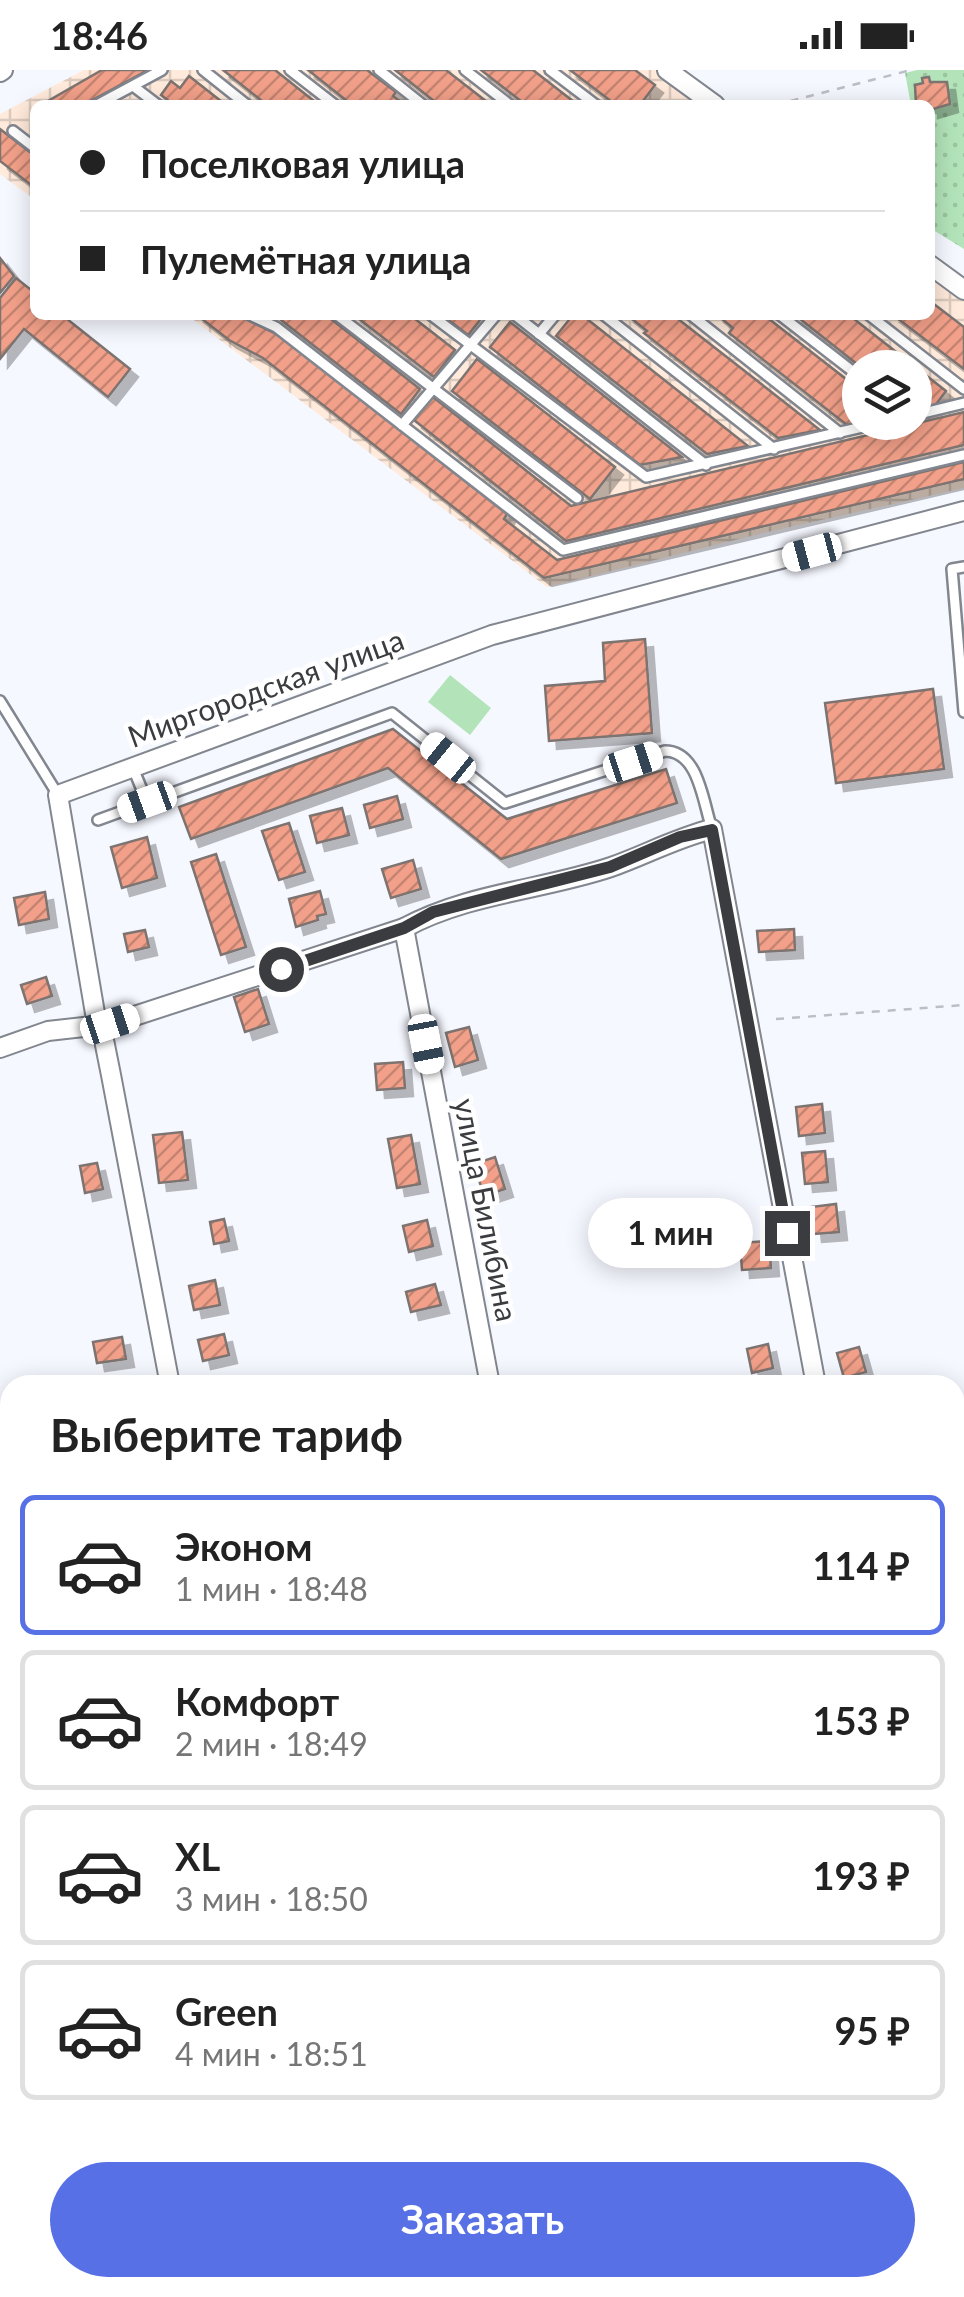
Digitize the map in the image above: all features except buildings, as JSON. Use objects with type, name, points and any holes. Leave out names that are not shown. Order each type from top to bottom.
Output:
[{"type":"street","points":[[667,70],[704,100]]},
{"type":"street","points":[[935,268],[964,290]]},
{"type":"street","name":"Миргородская улица","points":[[58,795],[492,635],[964,511]]},
{"type":"street","points":[[58,795],[97,1026],[103,1035],[168,1375]]},
{"type":"street","points":[[0,1048],[48,1031],[97,1026],[404,928],[433,912],[610,867],[680,837],[712,830],[814,1375]]},
{"type":"street","name":"улица Билибина","points":[[404,928],[488,1375]]},
{"type":"lane","points":[[106,100],[162,70]]},
{"type":"lane","points":[[203,70],[241,100]]},
{"type":"lane","points":[[290,70],[329,100]]},
{"type":"lane","points":[[379,70],[417,100]]},
{"type":"lane","points":[[465,70],[504,100]]},
{"type":"lane","points":[[550,70],[589,100]]},
{"type":"lane","points":[[133,86],[151,100]]},
{"type":"lane","points":[[13,131],[30,144]]},
{"type":"lane","points":[[261,320],[276,327],[563,550],[964,454]]},
{"type":"lane","points":[[344,320],[577,498]]},
{"type":"lane","points":[[438,320],[636,472],[656,477],[840,433]]},
{"type":"lane","points":[[402,425],[492,320]]},
{"type":"lane","points":[[521,320],[706,465]]},
{"type":"lane","points":[[540,334],[550,320]]},
{"type":"lane","points":[[610,320],[774,449]]},
{"type":"lane","points":[[697,320],[840,433]]},
{"type":"lane","points":[[786,320],[842,363]]},
{"type":"lane","points":[[875,320],[964,388]]},
{"type":"lane","points":[[932,411],[964,403]]},
{"type":"lane","points":[[964,568],[952,569],[964,712]]},
{"type":"lane","points":[[0,701],[58,795]]},
{"type":"lane","points":[[98,820],[392,713],[505,803],[665,752],[679,753],[690,762],[712,830]]},
{"type":"lane","points":[[132,768],[147,802]]},
{"type":"path","points":[[795,100],[911,70]]},
{"type":"path","points":[[776,1020],[964,1005]]},
{"type":"shaded area","points":[[84,70],[661,70],[701,100],[30,100],[30,196],[0,174],[0,114]]},
{"type":"shaded area","points":[[935,278],[964,300],[964,488],[547,587],[194,320],[935,320]]},
{"type":"green space","points":[[964,70],[964,249],[935,231],[935,100],[910,100],[905,73]]},
{"type":"green space","points":[[450,675],[491,708],[470,735],[428,702]]},
{"type":"route","points":[[281,969],[404,928],[433,912],[610,867],[680,837],[712,830],[787,1233]]}]
